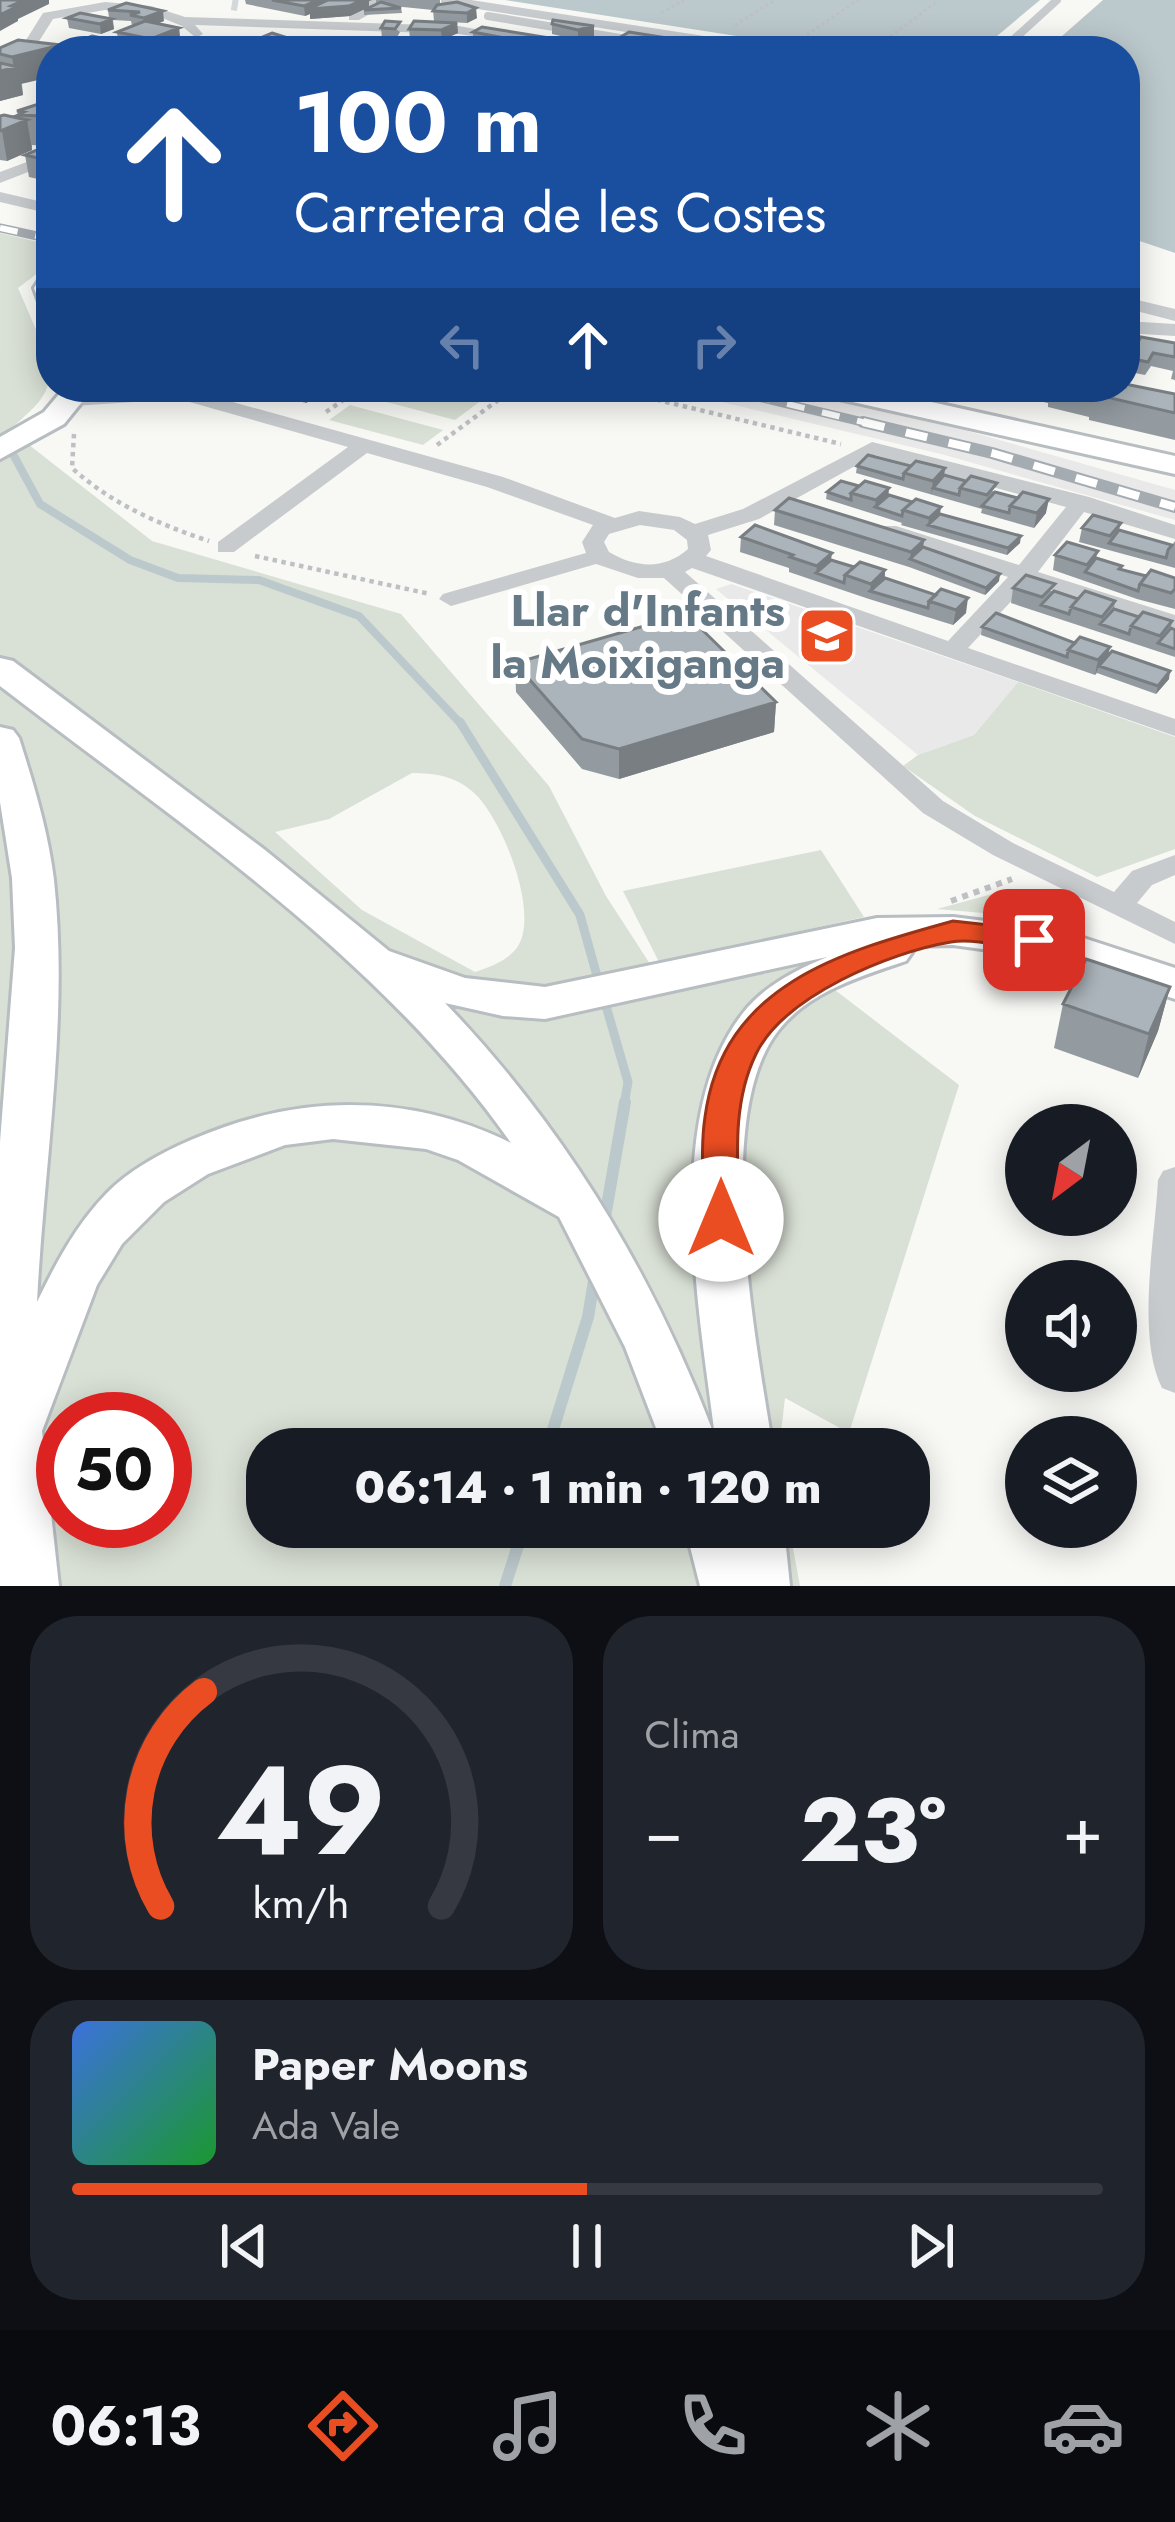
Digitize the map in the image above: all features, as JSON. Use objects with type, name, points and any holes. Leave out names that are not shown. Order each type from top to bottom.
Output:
[{"type":"main road","points":[[0,450],[54,418],[69,402]]},
{"type":"main road","points":[[893,402],[1175,465]]},
{"type":"main road","points":[[0,669],[363,955],[479,1068],[587,1220],[632,1298],[684,1428]]},
{"type":"main road","points":[[0,738],[34,856],[39,970],[11,1302],[14,1442],[28,1586]]},
{"type":"main road","points":[[363,955],[462,997],[502,1004],[596,992],[877,932],[953,931],[1059,945],[1175,984]]},
{"type":"main road","points":[[743,1428],[721,1219],[721,1117],[738,1057],[758,1024],[806,985],[855,962],[953,931]]},
{"type":"main road","points":[[14,1442],[62,1299],[123,1208],[167,1174],[212,1150],[264,1131],[299,1125],[397,1122],[469,1142],[507,1161],[587,1220]]},
{"type":"main road","points":[[720,1548],[730,1586]]},
{"type":"main road","points":[[757,1548],[760,1586]]},
{"type":"street","points":[[0,62],[22,50],[41,22],[74,7],[129,5],[186,21],[458,30],[499,36]]},
{"type":"street","points":[[242,5],[305,18],[369,6],[439,6]]},
{"type":"street","points":[[369,6],[405,9]]},
{"type":"street","points":[[305,18],[328,8]]},
{"type":"street","points":[[186,21],[194,36]]},
{"type":"street","points":[[0,44],[22,50]]},
{"type":"street","points":[[0,178],[36,164]]},
{"type":"street","points":[[0,196],[36,202]]},
{"type":"street","points":[[1140,306],[1175,315]]},
{"type":"street","points":[[1140,328],[1175,330]]},
{"type":"street","points":[[206,402],[530,493],[610,524],[656,518],[933,807],[1175,934]]},
{"type":"street","points":[[226,547],[364,446]]},
{"type":"street","points":[[451,599],[599,556],[637,571],[794,502],[867,450],[881,449],[1081,502],[1175,532]]},
{"type":"street","points":[[952,651],[1024,574],[1081,502]]},
{"type":"street","points":[[599,556],[596,536],[610,524]]},
{"type":"street","points":[[871,526],[1175,623]]},
{"type":"street","points":[[686,553],[703,565],[1172,721]]},
{"type":"street","points":[[1112,904],[1142,878],[1175,864]]},
{"type":"street","points":[[1175,1180],[1168,1333],[1175,1377]]},
{"type":"lane","points":[[1017,36],[1057,0]]},
{"type":"lane","points":[[439,6],[611,36]]},
{"type":"lane","points":[[439,6],[663,36]]},
{"type":"path","points":[[646,22],[683,0]]},
{"type":"path","points":[[722,34],[775,0]]},
{"type":"path","points":[[805,36],[858,0]]},
{"type":"path","points":[[892,36],[935,3]]},
{"type":"path","points":[[300,429],[340,402]]},
{"type":"path","points":[[416,461],[496,402]]},
{"type":"path","points":[[667,402],[867,450]]},
{"type":"shaded area","points":[[505,0],[1040,0],[997,36],[737,36]]},
{"type":"shaded area","points":[[1103,0],[1175,0],[1175,253],[1140,241],[1140,36],[1062,36]]},
{"type":"shaded area","points":[[0,233],[36,241],[36,274],[18,288],[36,329],[39,402],[10,430],[152,541],[401,614],[549,786],[606,896],[652,967],[801,964],[959,1085],[851,1428],[840,1428],[785,1398],[781,1428],[246,1428],[246,1548],[793,1548],[800,1586],[0,1586]],"holes":[[[412,773],[459,782],[484,805],[506,844],[521,892],[523,934],[516,949],[502,961],[475,972],[362,910],[275,832],[329,819]]]},
{"type":"shaded area","points":[[387,402],[479,402],[455,420]]},
{"type":"shaded area","points":[[722,402],[844,402],[964,430],[1175,490],[1175,520],[941,454]]},
{"type":"shaded area","points":[[350,405],[443,430],[423,445],[329,420]]},
{"type":"shaded area","name":"Llar d'Infants la Moixiganga","points":[[731,584],[1018,682],[974,735],[918,755],[716,589]]},
{"type":"shaded area","points":[[1018,682],[1175,737],[1175,849],[1097,877],[975,816],[903,766],[918,755],[974,735]]},
{"type":"shaded area","points":[[821,850],[864,917],[659,962],[623,891]]},
{"type":"shaded area","points":[[1007,890],[1077,928],[1018,916],[937,909]]},
{"type":"building","points":[[0,0],[24,0],[0,15]]},
{"type":"building","points":[[272,0],[319,0],[304,6]]},
{"type":"building","points":[[328,0],[362,0],[349,6],[309,9]]},
{"type":"building","points":[[381,2],[401,8],[364,10]]},
{"type":"building","points":[[457,2],[476,8],[467,13],[433,11],[437,5]]},
{"type":"building","points":[[126,3],[163,11],[144,18],[130,15],[140,12],[108,10]]},
{"type":"building","points":[[80,13],[112,19],[100,24],[67,18]]},
{"type":"building","points":[[553,20],[594,26],[578,30],[552,24]]},
{"type":"building","points":[[145,21],[179,28],[159,36],[117,32]]},
{"type":"building","points":[[385,21],[400,22],[395,29],[381,28]]},
{"type":"building","points":[[414,21],[457,23],[441,30],[409,29]]},
{"type":"building","points":[[482,27],[538,36],[494,36],[473,32]]},
{"type":"building","points":[[18,40],[36,42],[36,51],[12,57],[0,54],[0,48]]},
{"type":"building","points":[[36,105],[36,116],[18,115],[24,112],[17,111]]},
{"type":"building","points":[[0,116],[27,120],[0,131]]},
{"type":"building","points":[[1140,339],[1175,343],[1175,357],[1153,353],[1148,362],[1140,360]]},
{"type":"building","points":[[1140,387],[1175,394],[1175,413],[1128,402],[1140,402]]},
{"type":"building","points":[[868,455],[911,466],[903,479],[857,466]]},
{"type":"building","points":[[916,461],[945,468],[933,481],[904,473]]},
{"type":"building","points":[[944,475],[966,481],[959,495],[933,488]]},
{"type":"building","points":[[971,476],[997,483],[987,495],[960,488]]},
{"type":"building","points":[[841,481],[859,486],[851,500],[827,492]]},
{"type":"building","points":[[865,481],[889,488],[876,500],[851,493]]},
{"type":"building","points":[[995,492],[1018,498],[1009,513],[982,506]]},
{"type":"building","points":[[1023,492],[1049,499],[1037,513],[1010,506]]},
{"type":"building","points":[[889,495],[912,502],[902,516],[875,507]]},
{"type":"building","points":[[789,498],[924,540],[911,552],[775,510]]},
{"type":"building","points":[[916,499],[941,507],[929,518],[903,510]]},
{"type":"building","points":[[940,514],[1021,536],[1008,548],[928,525]]},
{"type":"building","points":[[1093,515],[1121,523],[1110,536],[1082,528]]},
{"type":"building","points":[[755,525],[832,553],[817,566],[741,537]]},
{"type":"building","points":[[1119,530],[1172,545],[1166,558],[1109,543]]},
{"type":"building","points":[[1067,542],[1098,551],[1087,565],[1055,555]]},
{"type":"building","points":[[923,547],[1000,574],[986,588],[910,559]]},
{"type":"building","points":[[1096,558],[1146,576],[1138,591],[1085,572]]},
{"type":"building","points":[[831,560],[854,567],[844,583],[816,573]]},
{"type":"building","points":[[860,562],[885,570],[871,584],[845,575]]},
{"type":"building","points":[[1151,570],[1175,578],[1175,589],[1171,593],[1140,584]]},
{"type":"building","points":[[1026,575],[1055,584],[1042,597],[1013,588]]},
{"type":"building","points":[[885,578],[936,595],[928,608],[870,591]]},
{"type":"building","points":[[941,589],[968,598],[956,610],[929,601]]},
{"type":"building","points":[[1054,591],[1078,599],[1069,614],[1041,605]]},
{"type":"building","points":[[1085,591],[1115,601],[1102,617],[1071,607]]},
{"type":"building","points":[[1114,609],[1139,617],[1129,634],[1100,624]]},
{"type":"building","points":[[1143,612],[1172,621],[1160,636],[1131,626]]},
{"type":"building","points":[[996,613],[1075,643],[1067,657],[982,627]]},
{"type":"building","points":[[686,614],[776,702],[619,749],[582,739],[515,663]]},
{"type":"building","points":[[1171,628],[1175,630],[1175,649],[1158,643]]},
{"type":"building","points":[[1080,637],[1110,647],[1098,660],[1068,650]]},
{"type":"building","points":[[1112,651],[1170,671],[1158,686],[1099,666]]},
{"type":"building","points":[[1086,959],[1170,987],[1149,1034],[1063,1004]]},
{"type":"waterway","points":[[14,456],[40,504],[130,560],[178,578],[259,580],[359,616],[462,725]]},
{"type":"waterway","points":[[462,725],[580,915],[599,983]]},
{"type":"waterway","points":[[604,999],[628,1082],[624,1105]]},
{"type":"waterway","points":[[604,1223],[625,1102]]},
{"type":"waterway","points":[[554,1428],[588,1317],[595,1275]]},
{"type":"waterway","points":[[505,1586],[517,1548]]},
{"type":"tunnel","points":[[232,3],[238,4]]},
{"type":"railway","points":[[0,228],[36,236]]},
{"type":"railway","points":[[779,402],[875,425]]},
{"type":"railway","points":[[863,422],[992,453],[1175,507]]},
{"type":"place","name":"Llar d'Infants la Moixiganga","points":[[827,636]]},
{"type":"route","points":[[721,1219],[721,1117],[738,1057],[758,1024],[788,996],[855,962],[953,931],[1034,940]]}]
